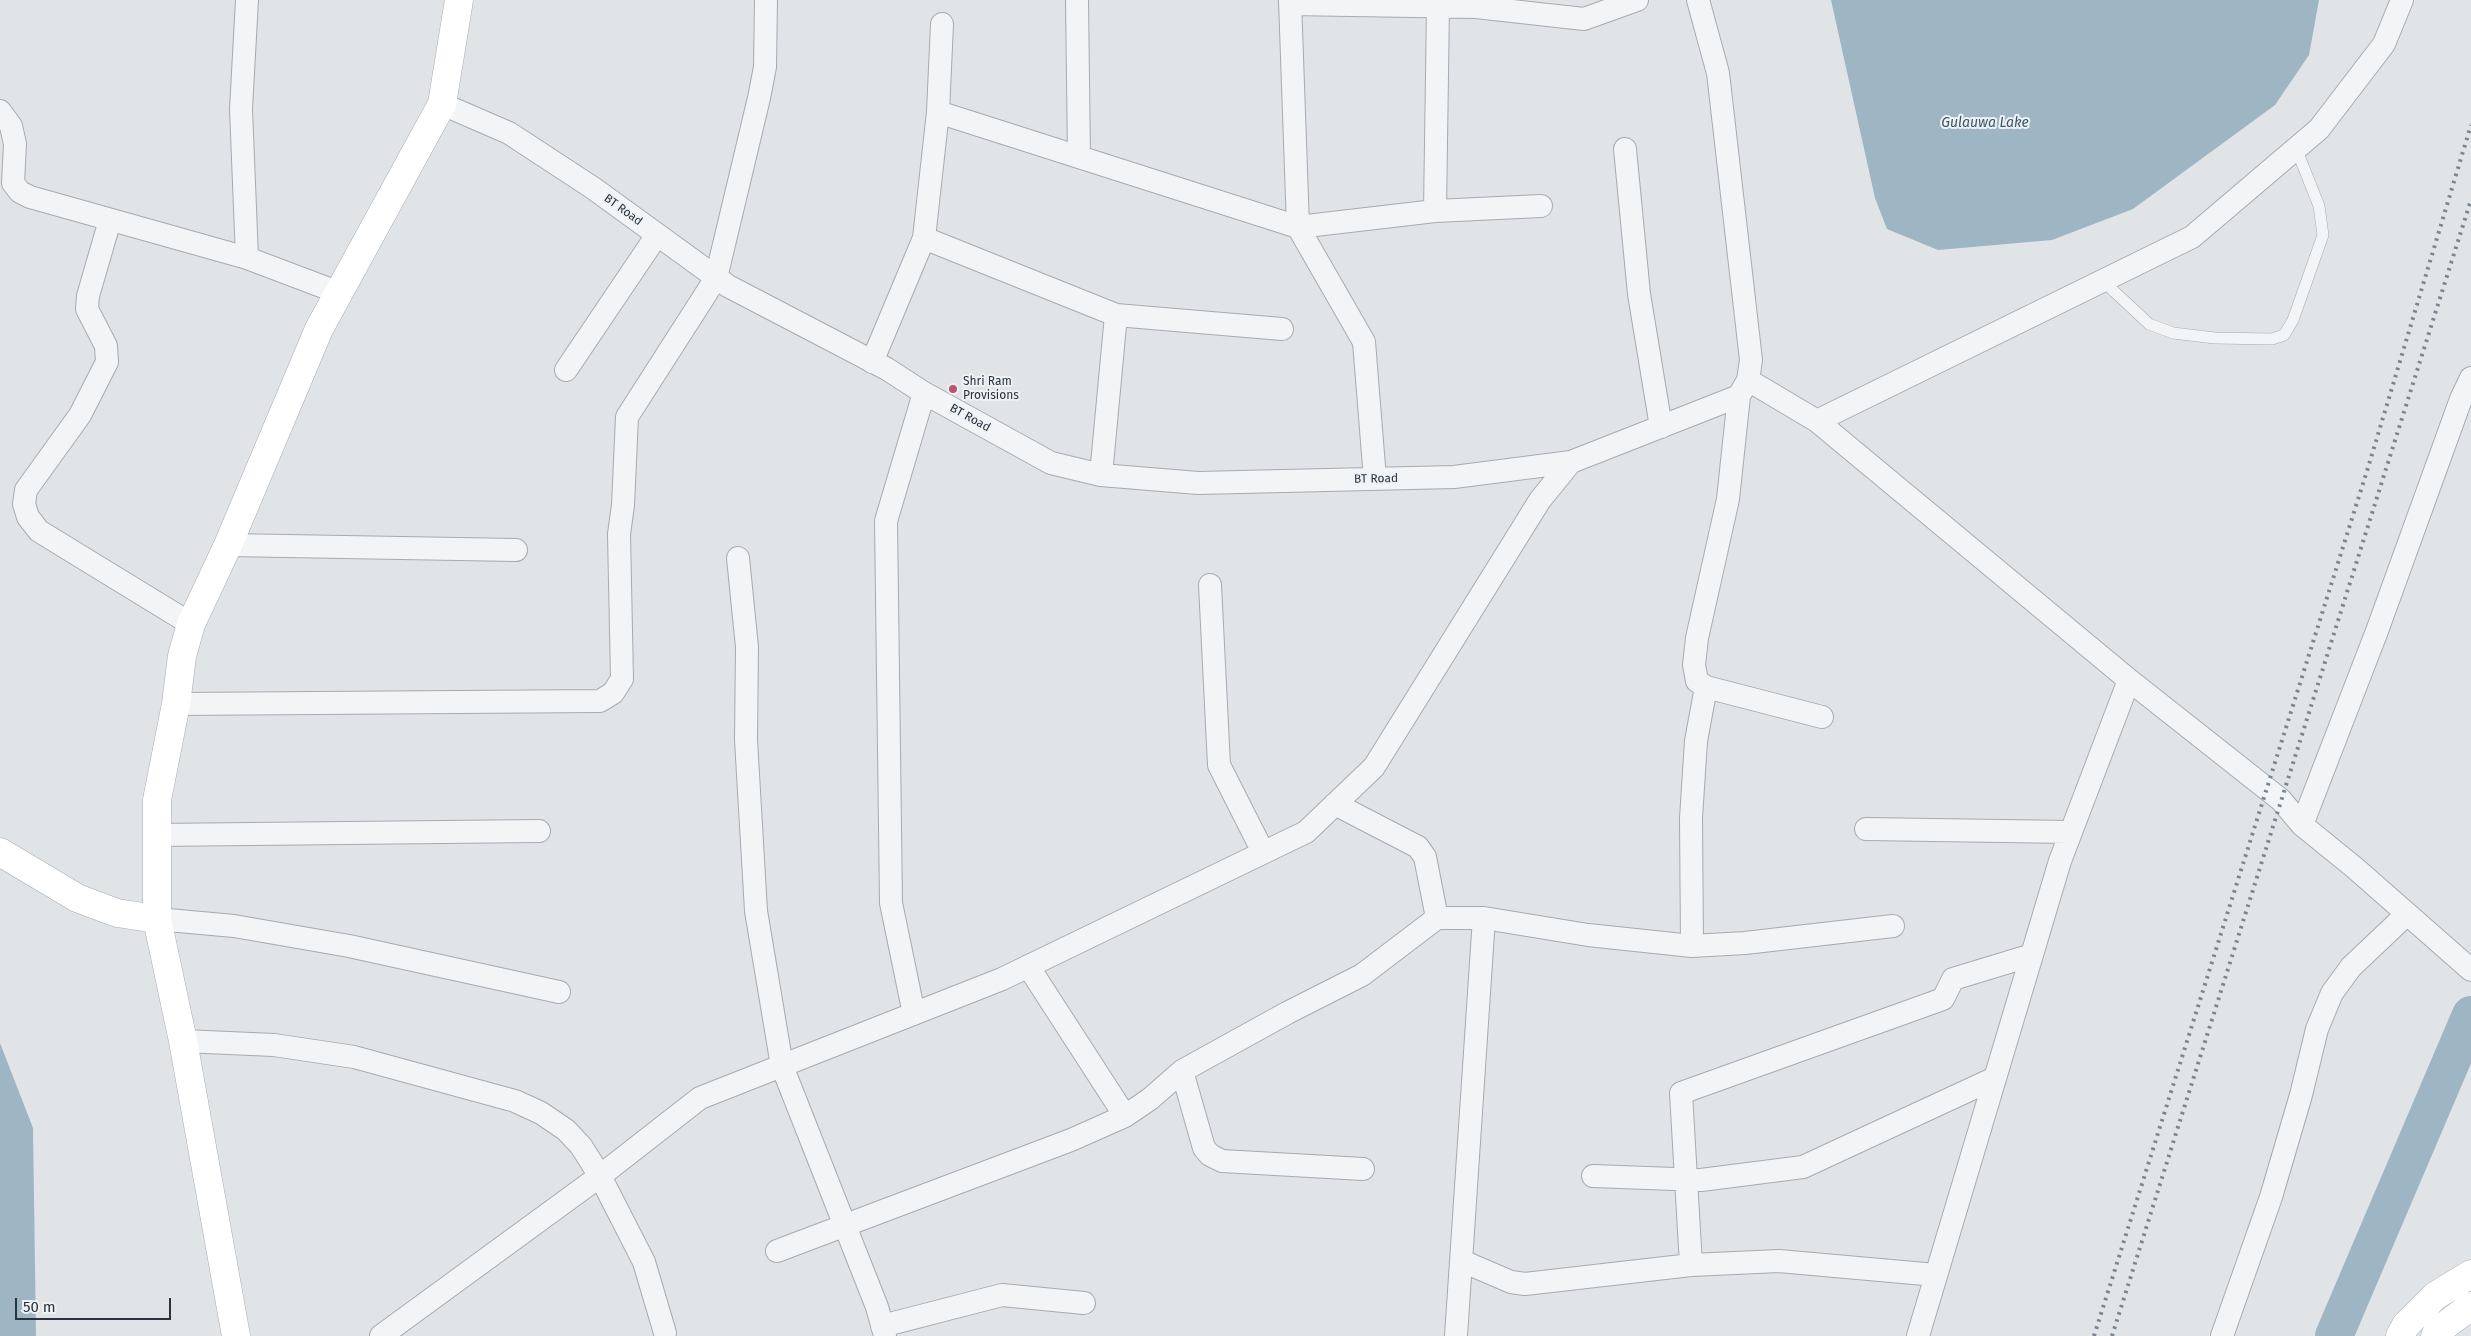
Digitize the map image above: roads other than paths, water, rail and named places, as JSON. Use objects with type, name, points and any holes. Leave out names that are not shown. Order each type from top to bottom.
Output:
[{"type":"street","points":[[247,0],[241,109],[247,258]]},
{"type":"street","points":[[236,1336],[183,1041],[157,919],[155,835],[157,800],[176,704],[182,656],[191,624],[228,545],[319,329],[442,104],[458,0]]},
{"type":"street","points":[[176,704],[600,702],[613,693],[622,679],[619,534],[624,505],[627,416],[716,278],[760,98],[765,67],[766,0]]},
{"type":"street","points":[[1077,0],[1079,157]]},
{"type":"street","points":[[1375,479],[1364,342],[1298,226],[1290,2],[1438,6],[1510,5],[1584,19],[1637,0]]},
{"type":"street","points":[[1698,0],[1718,72],[1751,360],[1744,388],[1728,499],[1696,638],[1694,665],[1697,681],[1706,687],[1822,717]]},
{"type":"street","points":[[1817,421],[2192,236],[2319,129],[2384,44],[2402,0]]},
{"type":"street","points":[[1435,211],[1438,6]]},
{"type":"street","points":[[872,362],[924,238],[938,112],[942,24]]},
{"type":"street","name":"BT Road","points":[[442,104],[509,133],[593,188],[728,286],[872,362],[924,393],[1051,462],[1101,476],[1198,483],[1454,477],[1571,462],[1661,427],[1744,388]]},
{"type":"street","points":[[0,111],[11,126],[15,144],[12,173],[13,183],[20,192],[30,197],[247,258],[338,292]]},
{"type":"street","points":[[938,112],[1298,226],[1435,211],[1541,206]]},
{"type":"street","points":[[1625,149],[1639,294],[1661,427]]},
{"type":"street","points":[[110,220],[88,296],[87,309],[106,346],[106,362],[80,415],[26,490],[24,504],[28,517],[38,531],[191,624]]},
{"type":"street","points":[[566,370],[657,235]]},
{"type":"street","points":[[924,238],[1116,315],[1282,329]]},
{"type":"street","points":[[1101,476],[1116,315]]},
{"type":"street","points":[[2302,825],[2378,631],[2471,378]]},
{"type":"street","points":[[1744,388],[1817,421],[2129,680],[2281,800],[2302,825],[2355,868],[2471,970]]},
{"type":"street","points":[[914,1014],[891,903],[886,521],[924,393]]},
{"type":"street","points":[[381,1336],[600,1176],[700,1098],[1002,979],[1306,832],[1374,767],[1540,500],[1571,462]]},
{"type":"street","points":[[228,545],[516,550]]},
{"type":"street","points":[[738,558],[747,646],[746,740],[756,911],[782,1066],[884,1331],[1002,1295],[1084,1303]]},
{"type":"street","points":[[1210,585],[1219,764],[1263,852]]},
{"type":"street","points":[[1918,1336],[2060,861],[2129,680]]},
{"type":"street","points":[[1692,946],[1691,818],[1696,741],[1706,687]]},
{"type":"street","points":[[1335,804],[1418,847],[1425,857],[1437,918]]},
{"type":"street","points":[[1866,829],[2070,832]]},
{"type":"street","points":[[155,835],[538,832]]},
{"type":"street","points":[[0,852],[77,898],[116,913],[234,926],[349,946],[559,992]]},
{"type":"street","points":[[2222,1336],[2271,1197],[2301,1095],[2317,1028],[2332,993],[2351,967],[2407,914]]},
{"type":"street","points":[[777,1251],[844,1224],[1071,1140],[1125,1116],[1150,1099],[1182,1071],[1287,1013],[1362,975],[1437,918],[1484,918],[1588,935],[1692,946],[1746,943],[1893,926]]},
{"type":"street","points":[[1456,1336],[1484,918]]},
{"type":"street","points":[[1691,1265],[1681,1094],[1943,999],[1953,979],[2032,955]]},
{"type":"street","points":[[1028,966],[1125,1116]]},
{"type":"street","points":[[183,1041],[274,1045],[354,1057],[515,1102],[541,1113],[566,1130],[581,1146],[600,1176],[644,1262],[665,1334]]},
{"type":"street","points":[[1182,1071],[1204,1148],[1210,1155],[1222,1161],[1363,1169]]},
{"type":"street","points":[[1593,1176],[1701,1180],[1803,1167],[1995,1078]]},
{"type":"street","points":[[1462,1260],[1511,1282],[1525,1284],[1691,1265],[1779,1261],[1936,1275]]},
{"type":"street","points":[[2400,1336],[2406,1325],[2435,1296],[2471,1274]]},
{"type":"street","points":[[2435,1336],[2439,1330],[2471,1306]]},
{"type":"lane","points":[[2103,281],[2149,324],[2173,333],[2215,338],[2272,339],[2284,335],[2293,320],[2323,235],[2319,206],[2296,148]]},
{"type":"water","name":"Gulauwa Lake","points":[[1831,0],[2319,0],[2309,55],[2275,105],[2133,209],[2052,240],[1938,250],[1887,229],[1875,198]]},
{"type":"water","points":[[0,1043],[33,1128],[36,1336],[0,1336]]},
{"type":"waterway","points":[[2334,1336],[2471,1015]]},
{"type":"railway","points":[[2094,1336],[2367,471],[2471,125]]},
{"type":"railway","points":[[2112,1336],[2471,200]]},
{"type":"place","name":"Shri Ram Provisions","points":[[953,389]]}]
